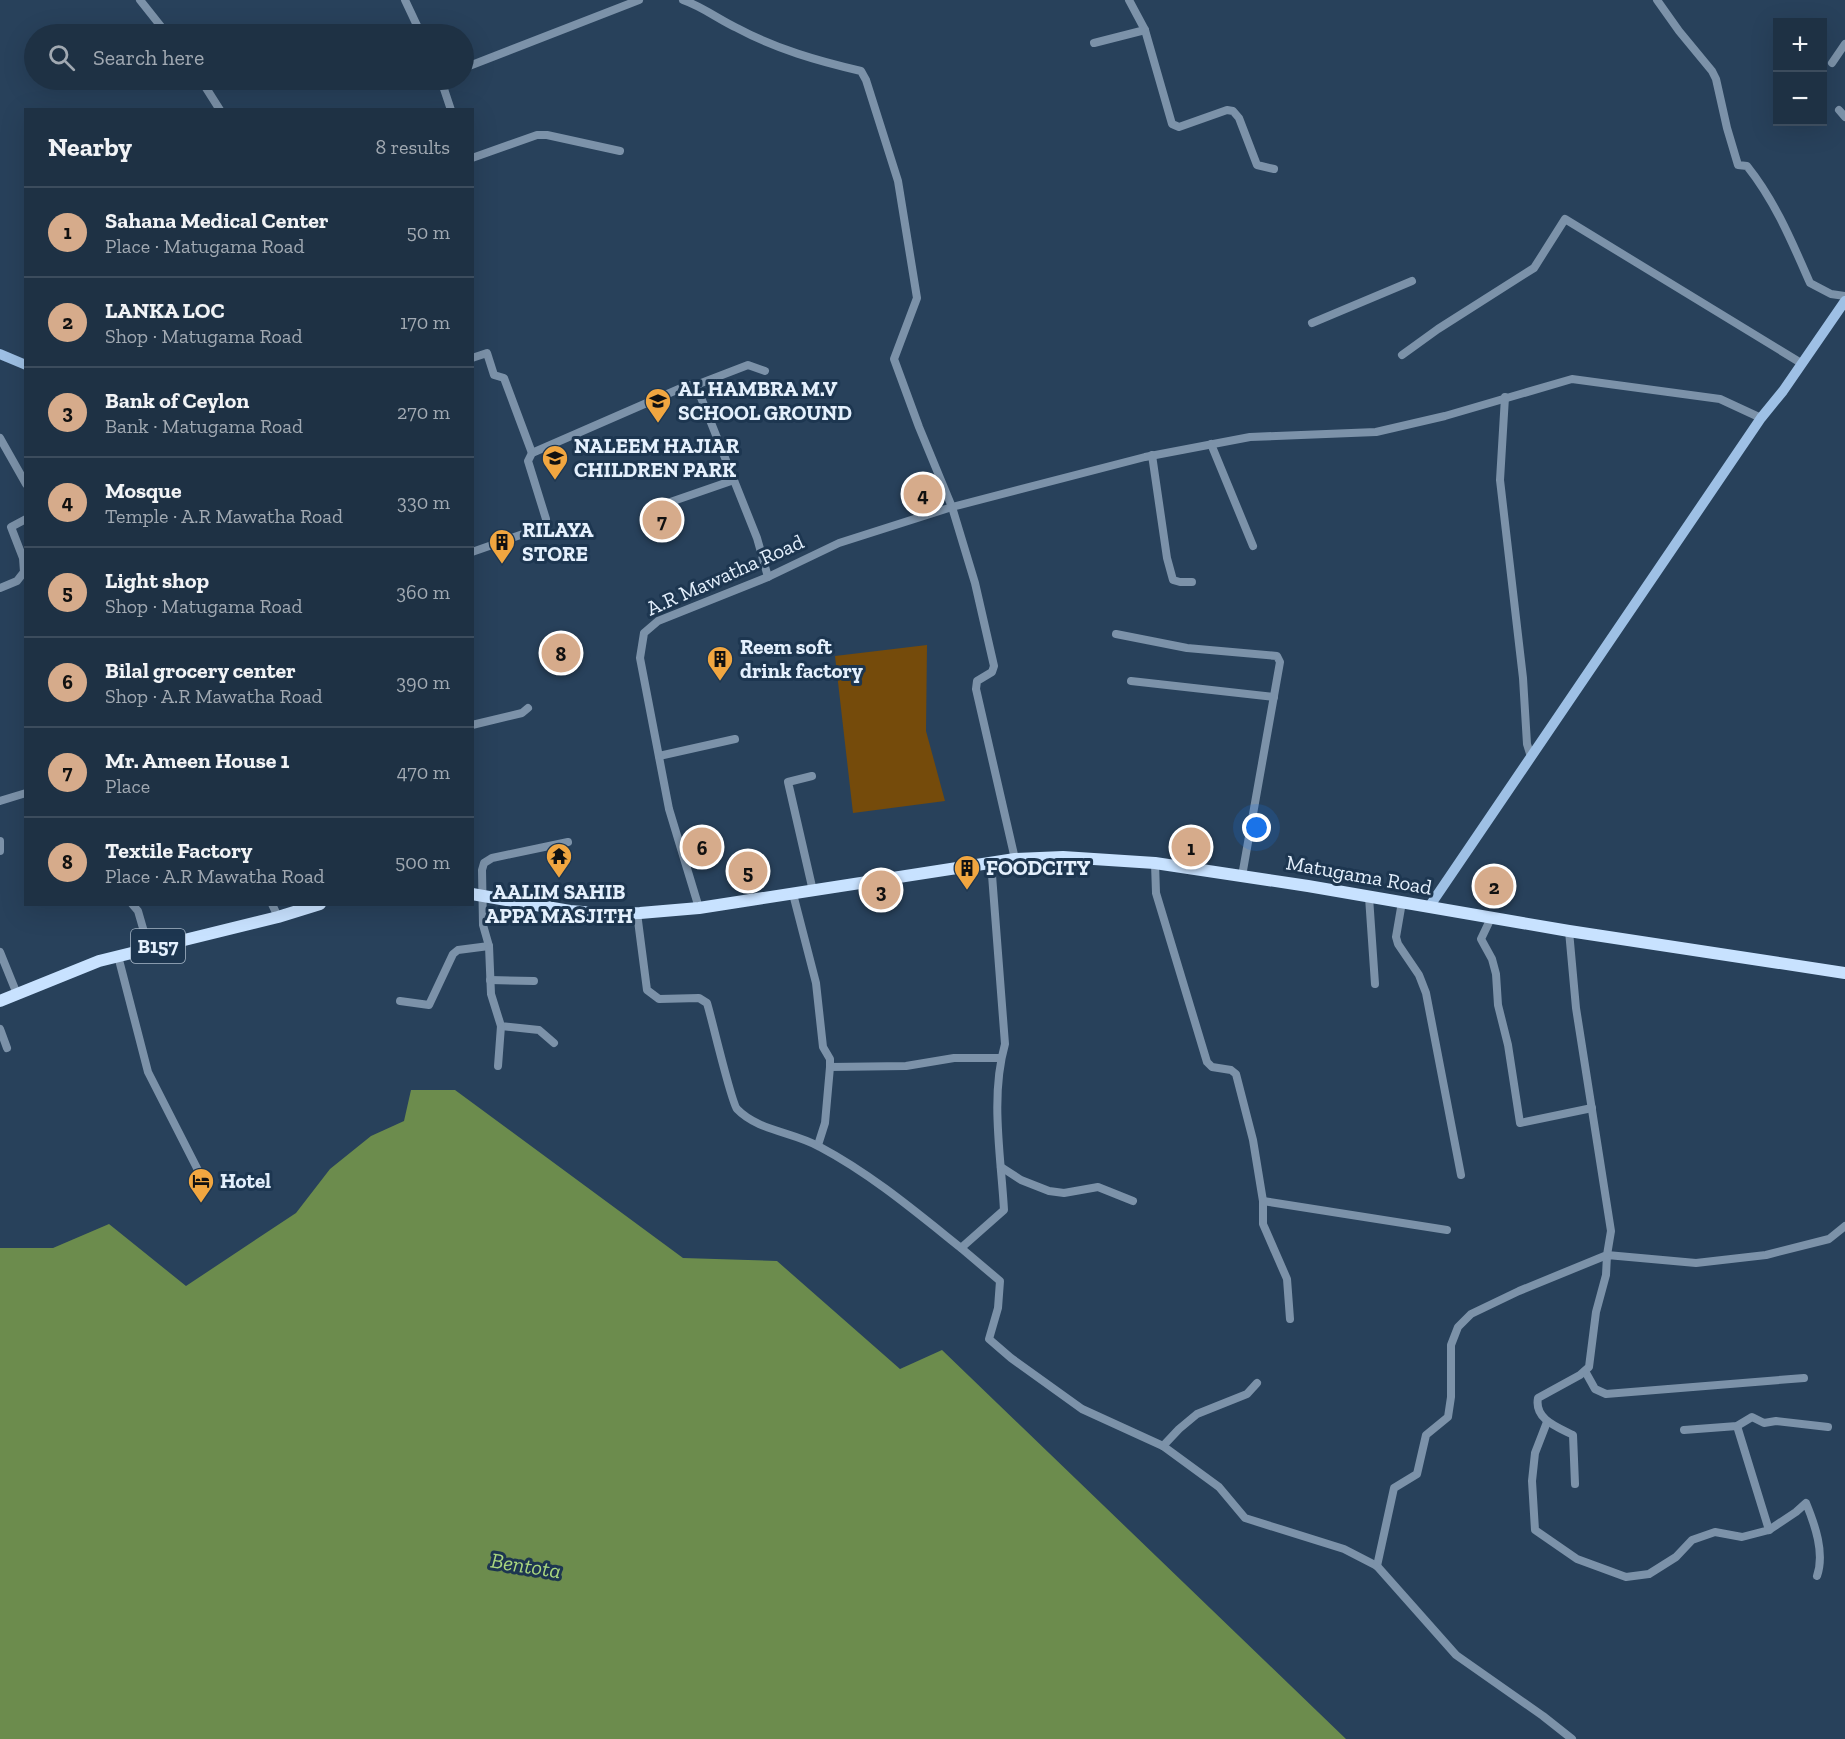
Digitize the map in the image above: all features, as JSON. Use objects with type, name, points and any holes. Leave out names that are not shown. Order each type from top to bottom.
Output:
[{"type":"main road","name":"Matugama Road","points":[[477,894],[570,911],[608,914],[637,913],[699,908],[991,862],[1063,857],[1155,863],[1569,931],[1845,973]]},
{"type":"main road","name":"B157","points":[[0,1001],[99,961],[278,917],[314,906]]},
{"type":"street","points":[[140,0],[159,24]]},
{"type":"street","points":[[405,0],[416,24]]},
{"type":"street","points":[[474,64],[639,0]]},
{"type":"street","points":[[683,0],[698,5],[737,29],[774,45],[816,61],[861,71],[866,80],[898,181],[917,298],[894,359],[952,507],[975,583],[994,666],[992,672],[976,681],[976,689],[1015,859]]},
{"type":"street","points":[[1129,0],[1145,30],[1172,124],[1179,127],[1227,110],[1233,111],[1239,118],[1257,165],[1274,169]]},
{"type":"street","points":[[1657,0],[1678,31],[1712,71],[1738,165],[1747,166],[1768,193],[1810,283],[1831,294],[1845,296]]},
{"type":"street","points":[[1094,43],[1145,30]]},
{"type":"street","points":[[1832,63],[1845,44]]},
{"type":"street","points":[[207,90],[219,108]]},
{"type":"street","points":[[444,90],[450,108]]},
{"type":"street","points":[[474,157],[537,135],[547,135],[620,151]]},
{"type":"street","points":[[1402,355],[1438,329],[1534,268],[1565,219],[1801,363]]},
{"type":"street","points":[[1312,323],[1412,281]]},
{"type":"street","points":[[1429,907],[1761,418],[1783,391],[1845,301]]},
{"type":"street","points":[[474,357],[487,353],[494,375],[504,378],[532,453]]},
{"type":"street","points":[[0,354],[24,364]]},
{"type":"street","points":[[474,551],[546,526],[546,519],[528,461],[532,453],[688,385],[696,386],[748,365],[765,371]]},
{"type":"street","name":"A.R Mawatha Road","points":[[699,908],[669,809],[640,658],[644,633],[658,621],[768,577],[839,543],[952,507],[1152,455],[1211,444],[1250,437],[1376,432],[1445,416],[1572,379],[1720,399],[1761,418]]},
{"type":"street","points":[[696,386],[757,538],[768,577]]},
{"type":"street","points":[[1504,397],[1500,480],[1523,678],[1527,744],[1531,757]]},
{"type":"street","points":[[0,438],[24,480]]},
{"type":"street","points":[[1211,444],[1253,546]]},
{"type":"street","points":[[1152,455],[1167,558],[1173,580],[1192,582]]},
{"type":"street","points":[[653,507],[734,480]]},
{"type":"street","points":[[0,588],[16,581],[24,572],[23,558],[11,526],[24,520]]},
{"type":"street","points":[[1116,634],[1187,648],[1277,656],[1280,662],[1242,876]]},
{"type":"street","points":[[1131,681],[1274,696]]},
{"type":"street","points":[[474,725],[522,713],[528,708]]},
{"type":"street","points":[[659,756],[735,739]]},
{"type":"street","points":[[812,776],[788,782],[813,891]]},
{"type":"street","points":[[0,801],[24,794]]},
{"type":"street","points":[[0,841],[0,851]]},
{"type":"street","points":[[498,1066],[501,1026],[491,994],[489,946],[477,894],[484,863],[492,858],[568,842]]},
{"type":"street","points":[[961,1248],[1004,1210],[997,1095],[1005,1044],[991,862]]},
{"type":"street","points":[[1155,863],[1156,893],[1207,1062],[1212,1067],[1231,1070],[1236,1074],[1253,1140],[1263,1201],[1263,1224],[1287,1279],[1290,1319]]},
{"type":"street","points":[[793,894],[816,984],[823,1047],[830,1059],[825,1123],[818,1145]]},
{"type":"street","points":[[1369,897],[1375,984]]},
{"type":"street","points":[[1402,902],[1396,937],[1398,944],[1419,975],[1426,993],[1461,1175]]},
{"type":"street","points":[[134,906],[138,911],[149,949]]},
{"type":"street","points":[[274,906],[278,917]]},
{"type":"street","points":[[637,913],[647,990],[659,999],[699,998],[707,1003],[735,1107],[751,1120],[818,1145],[895,1195],[1000,1281],[998,1308],[989,1339],[1011,1358],[1082,1409],[1163,1446],[1219,1486],[1245,1518],[1344,1549],[1377,1566],[1456,1655],[1572,1739]]},
{"type":"street","points":[[1491,918],[1481,939],[1492,959],[1496,974],[1498,1005],[1508,1045],[1520,1123],[1592,1108]]},
{"type":"street","points":[[1569,931],[1576,1008],[1611,1231],[1606,1275],[1596,1312],[1589,1367],[1538,1398],[1538,1409],[1547,1422],[1573,1435],[1575,1484]]},
{"type":"street","points":[[400,1001],[429,1005],[453,954],[458,950],[489,946]]},
{"type":"street","points":[[0,952],[17,994]]},
{"type":"street","points":[[118,956],[148,1072],[202,1179]]},
{"type":"street","points":[[490,980],[534,981]]},
{"type":"street","points":[[501,1026],[539,1030],[554,1043]]},
{"type":"street","points":[[0,1029],[7,1048]]},
{"type":"street","points":[[830,1067],[906,1066],[954,1058],[1001,1058]]},
{"type":"street","points":[[1001,1167],[1021,1180],[1049,1191],[1064,1193],[1098,1187],[1133,1201]]},
{"type":"street","points":[[1263,1201],[1447,1230]]},
{"type":"street","points":[[1377,1566],[1394,1488],[1416,1474],[1426,1435],[1448,1417],[1451,1345],[1458,1328],[1472,1314],[1520,1291],[1607,1255],[1696,1263],[1766,1255],[1829,1239],[1845,1226]]},
{"type":"street","points":[[1585,1371],[1595,1389],[1606,1394],[1804,1378]]},
{"type":"street","points":[[1163,1446],[1197,1414],[1247,1394],[1257,1383]]},
{"type":"street","points":[[1684,1430],[1737,1426],[1752,1417],[1764,1423],[1776,1420],[1828,1427]]},
{"type":"street","points":[[1547,1422],[1535,1453],[1532,1481],[1535,1530],[1577,1560],[1626,1577],[1649,1574],[1676,1557],[1692,1540],[1715,1532],[1742,1537],[1769,1530],[1806,1503],[1817,1537],[1820,1567],[1817,1576]]},
{"type":"street","points":[[1737,1426],[1769,1530]]},
{"type":"shaded area","points":[[927,645],[926,731],[945,801],[853,813],[835,656]]},
{"type":"water","name":"Bentota","points":[[411,1090],[455,1090],[683,1258],[777,1261],[900,1369],[942,1350],[1346,1739],[0,1739],[0,1248],[53,1248],[109,1224],[186,1286],[296,1213],[330,1169],[371,1136],[404,1121]]},
{"type":"place","name":"AL HAMBRA M.V SCHOOL GROUND","points":[[658,424]]},
{"type":"place","name":"NALEEM HAJIAR CHILDREN PARK","points":[[555,481]]},
{"type":"place","name":"Mosque","points":[[923,494]]},
{"type":"place","name":"Mr. Ameen House 1","points":[[662,520]]},
{"type":"place","name":"RILAYA STORE","points":[[502,565]]},
{"type":"place","name":"Textile Factory","points":[[561,653]]},
{"type":"place","name":"Reem soft drink factory","points":[[720,682]]},
{"type":"place","name":"Bilal grocery center","points":[[702,847]]},
{"type":"place","name":"Sahana Medical Center","points":[[1191,847]]},
{"type":"place","name":"Light shop","points":[[748,871]]},
{"type":"place","name":"AALIM SAHIB APPA MASJITH","points":[[559,879]]},
{"type":"place","name":"LANKA LOC","points":[[1494,886]]},
{"type":"place","name":"Bank of Ceylon","points":[[881,890]]},
{"type":"place","name":"FOODCITY","points":[[967,891]]},
{"type":"place","name":"Hotel","points":[[201,1204]]}]
